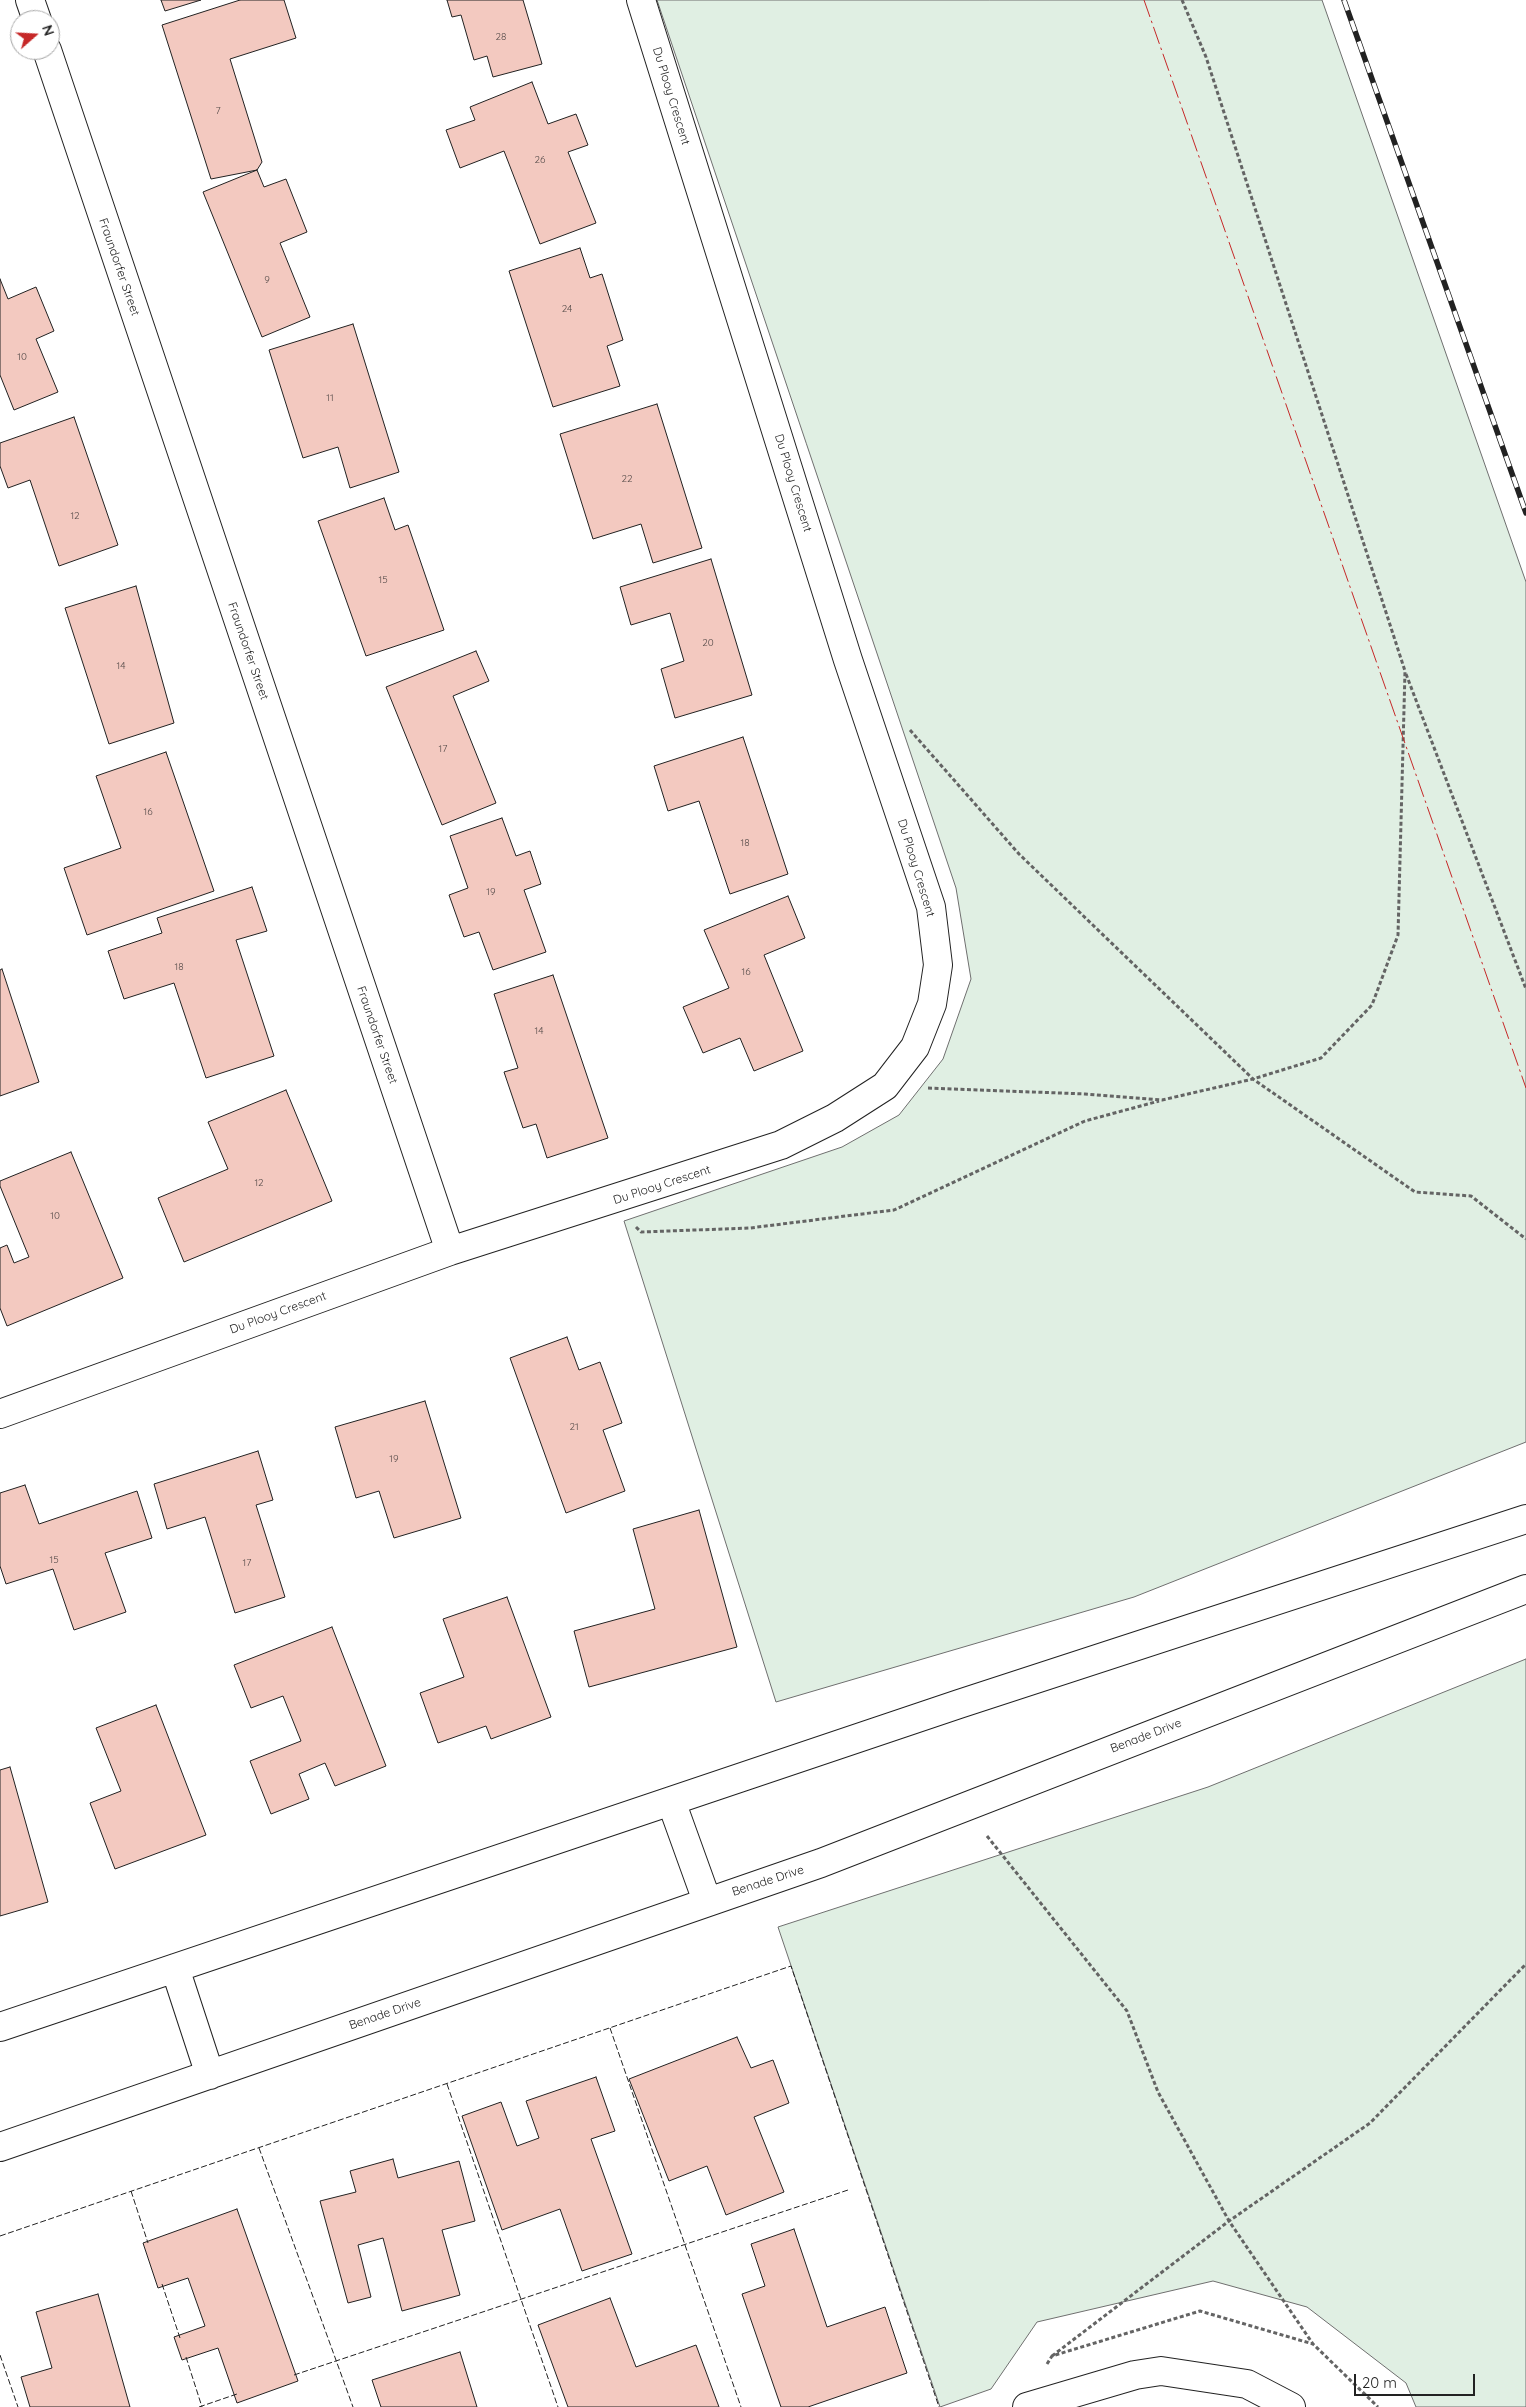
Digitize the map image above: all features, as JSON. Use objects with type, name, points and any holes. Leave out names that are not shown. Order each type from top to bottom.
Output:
[{"type":"street","name":"Du Plooy Crescent","points":[[0,1414],[450,1251],[612,1201],[781,1145],[835,1118],[885,1086],[915,1047],[932,1004],[938,965],[931,908],[848,660],[641,0]]},
{"type":"street","name":"Fraundorfer Street","points":[[50,60],[450,1251]]},
{"type":"street","points":[[0,2027],[670,1801],[1526,1519]]},
{"type":"street","name":"Benade Drive","points":[[0,2147],[210,2076],[706,1901],[820,1863],[1526,1589]]},
{"type":"street","points":[[670,1801],[706,1901]]},
{"type":"street","points":[[175,1968],[210,2076]]},
{"type":"street","points":[[1028,2407],[1135,2375],[1161,2371],[1247,2384],[1291,2407]]},
{"type":"path","points":[[1182,0],[1206,57],[1405,671],[1526,989]]},
{"type":"path","points":[[612,1201],[641,1232],[750,1228],[894,1210],[1085,1121],[1162,1100],[1253,1079],[1321,1058],[1372,1005],[1398,935],[1405,671]]},
{"type":"path","points":[[908,727],[1019,854],[1253,1079],[1416,1192],[1471,1196],[1526,1239]]},
{"type":"path","points":[[885,1086],[1085,1094],[1162,1100]]},
{"type":"path","points":[[964,1808],[1127,2011],[1158,2092],[1229,2221],[1313,2344]]},
{"type":"path","points":[[1052,2356],[1229,2221],[1370,2123],[1526,1964]]},
{"type":"green space","points":[[657,0],[1322,0],[1526,582],[1526,1442],[1134,1597],[776,1702],[624,1221],[842,1147],[899,1115],[943,1059],[971,979],[956,888]]},
{"type":"green space","points":[[1526,1659],[1526,2407],[1416,2407],[1406,2383],[1307,2307],[1213,2281],[1037,2322],[991,2389],[940,2407],[778,1927],[1208,1787]]},
{"type":"building","points":[[161,0],[201,0],[165,11]]},
{"type":"building","points":[[240,0],[284,0],[296,38],[230,59],[262,162],[257,170],[211,179],[162,25]]},
{"type":"building","points":[[447,0],[523,0],[542,64],[493,77],[487,56],[474,60],[461,15],[452,17]]},
{"type":"building","points":[[532,82],[548,124],[576,114],[588,145],[568,152],[596,223],[540,244],[504,151],[460,168],[446,130],[475,120],[470,107]]},
{"type":"building","points":[[257,170],[264,187],[286,179],[307,232],[280,243],[310,317],[262,337],[203,192]]},
{"type":"building","points":[[580,248],[590,278],[602,274],[623,340],[607,346],[620,386],[553,407],[509,271]]},
{"type":"building","points":[[0,279],[8,299],[36,287],[54,331],[36,339],[58,392],[14,410],[0,375]]},
{"type":"building","points":[[353,324],[399,472],[350,488],[338,447],[303,458],[269,350]]},
{"type":"building","points":[[657,404],[702,548],[653,563],[641,524],[593,539],[560,434]]},
{"type":"building","points":[[74,417],[118,545],[59,566],[30,480],[8,488],[0,466],[0,443]]},
{"type":"building","points":[[384,498],[395,530],[408,525],[444,630],[366,656],[318,521]]},
{"type":"building","points":[[711,559],[752,695],[675,718],[661,669],[684,661],[670,613],[631,625],[620,587]]},
{"type":"building","points":[[136,586],[174,723],[109,744],[65,608]]},
{"type":"building","points":[[476,651],[489,681],[453,696],[496,803],[442,825],[386,687]]},
{"type":"building","points":[[743,737],[788,874],[730,894],[699,801],[668,811],[654,766]]},
{"type":"building","points":[[166,752],[214,891],[87,935],[64,868],[121,848],[96,776]]},
{"type":"building","points":[[502,818],[516,856],[530,851],[541,884],[524,890],[546,952],[493,970],[479,932],[464,937],[449,895],[468,888],[450,836]]},
{"type":"building","points":[[252,887],[267,931],[236,940],[274,1056],[206,1078],[174,983],[124,999],[108,951],[162,933],[157,918]]},
{"type":"building","points":[[788,896],[805,938],[764,955],[803,1051],[754,1071],[740,1038],[703,1053],[683,1007],[729,988],[704,930]]},
{"type":"building","points":[[2,969],[39,1082],[0,1096],[0,970]]},
{"type":"building","points":[[553,975],[608,1138],[547,1158],[536,1124],[523,1128],[504,1072],[518,1068],[494,994]]},
{"type":"building","points":[[286,1090],[332,1201],[184,1262],[158,1198],[228,1169],[208,1122]]},
{"type":"building","points":[[71,1152],[123,1278],[7,1326],[0,1308],[0,1248],[7,1245],[14,1263],[29,1257],[0,1186],[0,1181]]},
{"type":"building","points":[[567,1337],[579,1370],[600,1362],[622,1423],[603,1430],[625,1491],[566,1513],[510,1358]]},
{"type":"building","points":[[425,1401],[461,1518],[394,1538],[379,1491],[356,1498],[335,1427]]},
{"type":"building","points":[[258,1451],[273,1500],[256,1505],[285,1597],[235,1613],[205,1517],[167,1529],[154,1484]]},
{"type":"building","points":[[25,1485],[39,1524],[137,1491],[152,1538],[105,1553],[126,1612],[74,1630],[53,1569],[6,1584],[0,1566],[0,1493]]},
{"type":"building","points":[[699,1510],[737,1647],[589,1687],[574,1631],[655,1609],[633,1529]]},
{"type":"building","points":[[507,1597],[551,1717],[491,1739],[486,1726],[438,1743],[420,1693],[464,1677],[443,1619]]},
{"type":"building","points":[[332,1627],[386,1766],[335,1786],[325,1763],[299,1774],[309,1799],[271,1814],[250,1761],[301,1741],[283,1696],[251,1708],[234,1665]]},
{"type":"building","points":[[156,1705],[206,1835],[115,1869],[90,1803],[121,1791],[96,1728]]},
{"type":"building","points":[[10,1767],[48,1902],[0,1916],[0,1770]]},
{"type":"building","points":[[737,2037],[751,2068],[773,2060],[789,2103],[754,2117],[784,2192],[726,2215],[707,2166],[669,2181],[629,2079]]},
{"type":"building","points":[[596,2077],[615,2131],[591,2139],[632,2254],[582,2271],[560,2209],[502,2230],[462,2116],[501,2102],[517,2146],[539,2138],[526,2101]]},
{"type":"building","points":[[393,2159],[398,2178],[459,2161],[475,2221],[442,2230],[460,2295],[402,2311],[383,2238],[358,2245],[371,2297],[348,2303],[320,2201],[356,2192],[350,2171]]},
{"type":"building","points":[[237,2209],[298,2381],[237,2403],[218,2348],[182,2360],[174,2337],[205,2326],[188,2278],[158,2288],[143,2243]]},
{"type":"building","points":[[794,2229],[827,2327],[885,2307],[907,2373],[808,2407],[781,2407],[742,2294],[765,2286],[751,2244]]},
{"type":"building","points":[[98,2294],[130,2407],[30,2407],[21,2377],[52,2368],[36,2312]]},
{"type":"building","points":[[610,2298],[636,2367],[696,2345],[719,2407],[568,2407],[538,2325]]},
{"type":"building","points":[[460,2352],[477,2407],[381,2407],[372,2380]]},
{"type":"railway","points":[[1344,0],[1526,513]]},
{"type":"fence","points":[[0,2236],[791,1966],[939,2407]]},
{"type":"fence","points":[[610,2028],[741,2407]]},
{"type":"fence","points":[[447,2084],[558,2407]]},
{"type":"fence","points":[[259,2148],[353,2407]]},
{"type":"fence","points":[[294,2375],[848,2190]]},
{"type":"fence","points":[[131,2191],[148,2243]]},
{"type":"fence","points":[[162,2284],[180,2338]]},
{"type":"fence","points":[[0,2355],[18,2407]]},
{"type":"fence","points":[[186,2357],[202,2407]]},
{"type":"fence","points":[[199,2407],[237,2394]]},
{"type":"power","points":[[1144,0],[1526,1088]]}]
